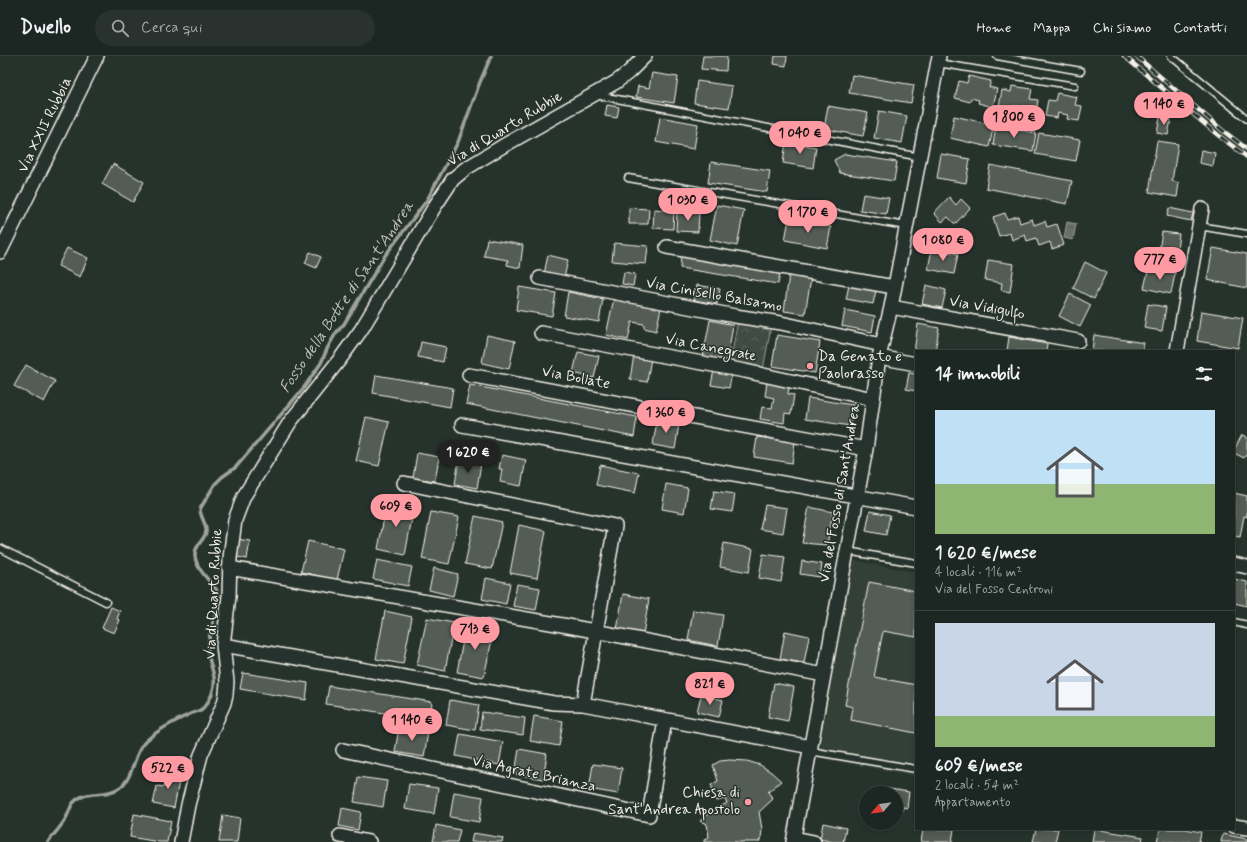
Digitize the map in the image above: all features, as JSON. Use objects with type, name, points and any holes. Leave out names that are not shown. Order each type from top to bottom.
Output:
[{"type":"street","name":"Via XXII Rubbia","points":[[0,252],[97,56]]},
{"type":"street","name":"Via di Quarto Rubbie","points":[[181,842],[201,755],[224,703],[226,694],[227,682],[224,646],[229,596],[229,568],[236,515],[244,496],[290,422],[340,359],[360,330],[435,206],[451,182],[460,172],[621,79],[645,56]]},
{"type":"street","name":"Via del Fosso di Sant'Andrea","points":[[793,840],[866,448],[881,351],[891,307],[939,59]]},
{"type":"street","points":[[1177,350],[1202,209]]},
{"type":"street","points":[[667,247],[894,287]]},
{"type":"street","name":"Via Cinisello Balsamo","points":[[540,278],[735,316],[781,322],[881,351],[915,364]]},
{"type":"street","name":"Via Vidigulfo","points":[[891,307],[1078,341]]},
{"type":"street","name":"Via Canegrate","points":[[541,333],[745,371],[873,399]]},
{"type":"street","name":"Via Bollate","points":[[469,374],[866,448]]},
{"type":"street","points":[[462,425],[915,507]]},
{"type":"street","points":[[404,484],[616,526],[583,704]]},
{"type":"street","points":[[1235,564],[1247,567]]},
{"type":"street","points":[[229,568],[596,632],[824,675]]},
{"type":"street","points":[[224,646],[554,703],[583,704],[810,749]]},
{"type":"street","name":"Via Agrate Brianza","points":[[343,750],[648,815],[665,720]]},
{"type":"street","points":[[1235,826],[1247,828]]},
{"type":"street","points":[[340,836],[369,842]]},
{"type":"street","points":[[793,840],[814,842]]},
{"type":"lane","points":[[997,56],[1081,71]]},
{"type":"lane","points":[[1171,56],[1247,119]]},
{"type":"lane","points":[[939,59],[1075,86]]},
{"type":"lane","points":[[595,94],[920,157]]},
{"type":"lane","points":[[628,178],[906,226]]},
{"type":"lane","points":[[1199,226],[1247,234]]},
{"type":"lane","points":[[0,548],[106,602]]},
{"type":"lane","points":[[847,551],[915,563]]},
{"type":"lane","points":[[1235,622],[1247,625]]},
{"type":"lane","points":[[810,749],[915,769]]},
{"type":"shaded area","points":[[852,560],[915,572],[915,776],[815,757]]},
{"type":"green space","points":[[738,320],[771,326],[763,370],[730,364]]},
{"type":"water","points":[[1067,222],[1076,224],[1073,240],[1064,238]]},
{"type":"building","points":[[703,56],[727,56],[726,71],[701,69]]},
{"type":"building","points":[[775,56],[787,56],[786,66],[774,64]]},
{"type":"building","points":[[652,73],[678,77],[674,103],[636,97],[638,86],[649,88]]},
{"type":"building","points":[[852,75],[914,85],[911,103],[849,93]]},
{"type":"building","points":[[969,76],[991,81],[989,87],[997,89],[993,107],[978,103],[979,100],[971,98],[970,102],[955,98],[959,81],[967,83]]},
{"type":"building","points":[[697,81],[732,86],[729,108],[694,103]]},
{"type":"building","points":[[1012,86],[1032,89],[1030,99],[1038,100],[1036,113],[1024,110],[1024,107],[1014,106],[1014,109],[999,106],[1002,90],[1011,92]]},
{"type":"building","points":[[1057,93],[1077,97],[1075,105],[1082,106],[1079,121],[1067,119],[1068,115],[1058,113],[1057,118],[1045,116],[1048,100],[1055,101]]},
{"type":"building","points":[[607,105],[619,107],[617,118],[605,116]]},
{"type":"building","points":[[828,106],[868,113],[863,136],[824,129]]},
{"type":"building","points":[[879,111],[907,116],[902,143],[874,138]]},
{"type":"building","points":[[954,116],[994,125],[989,147],[950,138]]},
{"type":"building","points":[[660,117],[698,124],[694,149],[656,142]]},
{"type":"building","points":[[1160,117],[1171,119],[1168,135],[1157,133]]},
{"type":"building","points":[[996,126],[1036,133],[1033,151],[993,145]]},
{"type":"building","points":[[1039,133],[1080,140],[1076,161],[1035,154]]},
{"type":"building","points":[[1157,141],[1178,144],[1172,181],[1179,183],[1177,197],[1149,192]]},
{"type":"building","points":[[786,142],[816,147],[813,168],[783,163]]},
{"type":"building","points":[[1201,150],[1215,153],[1213,166],[1199,163]]},
{"type":"building","points":[[845,154],[897,162],[894,181],[840,173],[834,160]]},
{"type":"building","points":[[941,154],[970,159],[966,183],[937,178]]},
{"type":"building","points":[[711,162],[770,171],[767,192],[708,183]]},
{"type":"building","points":[[113,164],[144,182],[133,202],[102,184]]},
{"type":"building","points":[[990,165],[1072,181],[1067,204],[986,188]]},
{"type":"building","points":[[863,194],[889,198],[886,214],[860,210]]},
{"type":"building","points":[[949,197],[956,205],[961,199],[970,208],[955,224],[948,217],[942,222],[934,213]]},
{"type":"building","points":[[717,205],[744,210],[737,246],[710,240]]},
{"type":"building","points":[[629,208],[649,209],[648,224],[629,224]]},
{"type":"building","points":[[1169,208],[1193,213],[1191,221],[1167,216]]},
{"type":"building","points":[[654,209],[674,211],[673,229],[653,228]]},
{"type":"building","points":[[677,212],[699,213],[698,232],[676,231]]},
{"type":"building","points":[[1005,213],[1007,219],[1018,216],[1020,223],[1032,219],[1034,225],[1045,221],[1047,227],[1057,224],[1064,245],[1052,249],[1050,242],[1039,246],[1036,238],[1027,241],[1025,235],[1012,240],[1010,233],[999,236],[993,217]]},
{"type":"building","points":[[789,219],[831,227],[827,248],[785,240]]},
{"type":"building","points":[[1162,232],[1179,234],[1176,259],[1158,256]]},
{"type":"building","points":[[487,239],[523,245],[520,268],[507,265],[508,260],[484,256]]},
{"type":"building","points":[[614,243],[648,246],[646,264],[612,261]]},
{"type":"building","points":[[67,248],[88,258],[80,277],[58,266]]},
{"type":"building","points":[[1213,248],[1247,254],[1247,288],[1207,280]]},
{"type":"building","points":[[932,249],[958,254],[954,274],[928,269]]},
{"type":"building","points":[[310,252],[321,257],[316,268],[305,263]]},
{"type":"building","points":[[548,255],[568,260],[564,278],[544,274]]},
{"type":"building","points":[[681,256],[780,273],[778,284],[680,268]]},
{"type":"building","points":[[988,260],[1014,264],[1010,292],[1001,290],[1002,283],[985,280]]},
{"type":"building","points":[[1085,262],[1106,273],[1094,299],[1073,288]]},
{"type":"building","points":[[1149,267],[1175,273],[1171,294],[1144,288]]},
{"type":"building","points":[[624,272],[635,274],[633,286],[622,284]]},
{"type":"building","points":[[789,275],[811,278],[805,314],[784,311]]},
{"type":"building","points":[[697,285],[720,289],[717,304],[694,300]]},
{"type":"building","points":[[849,285],[876,290],[873,304],[846,299]]},
{"type":"building","points":[[926,285],[946,290],[942,308],[922,304]]},
{"type":"building","points":[[519,287],[556,293],[552,316],[516,310]]},
{"type":"building","points":[[568,292],[603,299],[599,322],[564,316]]},
{"type":"building","points":[[1070,294],[1091,305],[1080,327],[1059,316]]},
{"type":"building","points":[[614,298],[661,308],[656,331],[644,328],[644,324],[632,322],[628,340],[606,335]]},
{"type":"building","points":[[1148,304],[1166,307],[1162,331],[1144,328]]},
{"type":"building","points":[[845,310],[875,316],[872,332],[842,326]]},
{"type":"building","points":[[1201,311],[1243,318],[1238,348],[1197,341]]},
{"type":"building","points":[[710,320],[733,325],[727,361],[703,357]]},
{"type":"building","points":[[918,324],[939,328],[935,350],[915,350],[914,352]]},
{"type":"building","points":[[487,335],[515,341],[509,369],[482,363]]},
{"type":"building","points":[[777,335],[820,342],[815,373],[772,366]]},
{"type":"building","points":[[1094,335],[1144,343],[1142,350],[1092,350]]},
{"type":"building","points":[[1009,337],[1047,344],[1046,350],[1007,350]]},
{"type":"building","points":[[421,342],[446,347],[443,362],[418,357]]},
{"type":"building","points":[[578,352],[599,356],[594,378],[573,373]]},
{"type":"building","points":[[634,355],[651,358],[647,382],[630,379]]},
{"type":"building","points":[[26,365],[55,381],[44,402],[14,386]]},
{"type":"building","points":[[714,370],[732,374],[729,388],[711,385]]},
{"type":"building","points":[[909,373],[915,374],[915,391],[906,389]]},
{"type":"building","points":[[376,375],[453,388],[450,407],[373,393]]},
{"type":"building","points":[[767,382],[789,386],[788,394],[794,395],[791,414],[785,413],[784,423],[760,419],[762,407],[772,408],[774,398],[765,396]]},
{"type":"building","points":[[470,385],[637,417],[634,437],[466,404]]},
{"type":"building","points":[[808,398],[853,405],[850,426],[805,419]]},
{"type":"building","points":[[366,417],[389,422],[379,466],[356,461]]},
{"type":"building","points":[[657,420],[679,424],[675,449],[653,445]]},
{"type":"building","points":[[1242,435],[1247,437],[1247,455],[1244,458],[1235,454],[1235,448]]},
{"type":"building","points":[[757,437],[795,442],[792,463],[754,457]]},
{"type":"building","points":[[417,453],[439,457],[435,481],[413,478]]},
{"type":"building","points":[[502,455],[526,460],[521,486],[500,482],[502,469],[499,469]]},
{"type":"building","points":[[459,460],[481,463],[477,488],[455,484]]},
{"type":"building","points":[[600,465],[639,473],[635,493],[596,485]]},
{"type":"building","points":[[666,484],[688,488],[684,513],[662,509]]},
{"type":"building","points":[[714,491],[735,494],[732,512],[711,509]]},
{"type":"building","points":[[1235,493],[1247,496],[1247,517],[1244,516],[1240,537],[1235,536]]},
{"type":"building","points":[[387,502],[414,507],[405,555],[378,549]]},
{"type":"building","points":[[765,505],[787,508],[783,533],[760,529]]},
{"type":"building","points":[[809,507],[833,512],[827,545],[802,543]]},
{"type":"building","points":[[870,511],[890,515],[886,535],[866,531]]},
{"type":"building","points":[[431,512],[459,517],[449,564],[422,559]]},
{"type":"building","points":[[475,516],[502,522],[492,569],[465,564]]},
{"type":"building","points":[[519,525],[546,531],[537,578],[510,573]]},
{"type":"building","points":[[236,539],[250,541],[247,559],[233,556]]},
{"type":"building","points":[[308,541],[344,549],[337,580],[301,572]]},
{"type":"building","points":[[724,543],[753,549],[749,572],[720,567]]},
{"type":"building","points":[[763,554],[785,557],[781,582],[759,578]]},
{"type":"building","points":[[377,560],[412,567],[408,586],[373,579]]},
{"type":"building","points":[[802,561],[822,564],[820,577],[800,574]]},
{"type":"building","points":[[434,568],[458,574],[453,596],[429,590]]},
{"type":"building","points":[[486,578],[510,583],[506,604],[482,599]]},
{"type":"building","points":[[1235,579],[1247,582],[1247,606],[1235,603]]},
{"type":"building","points":[[869,582],[915,591],[915,637],[883,631],[874,677],[915,685],[915,733],[851,720],[853,707],[845,705]]},
{"type":"building","points":[[517,584],[540,588],[536,610],[513,606]]},
{"type":"building","points":[[623,594],[649,599],[643,634],[617,630]]},
{"type":"building","points":[[111,607],[120,611],[117,619],[120,620],[114,633],[102,628]]},
{"type":"building","points":[[693,610],[723,615],[718,646],[688,640]]},
{"type":"building","points":[[385,611],[412,617],[403,664],[376,659]]},
{"type":"building","points":[[427,618],[454,623],[445,671],[417,665]]},
{"type":"building","points":[[466,625],[494,630],[484,677],[457,672]]},
{"type":"building","points":[[785,631],[809,636],[804,663],[780,659]]},
{"type":"building","points":[[243,673],[308,683],[306,700],[240,689]]},
{"type":"building","points":[[774,683],[794,687],[788,721],[768,717]]},
{"type":"building","points":[[329,686],[432,702],[430,720],[326,704]]},
{"type":"building","points":[[701,695],[723,700],[719,717],[697,712]]},
{"type":"building","points":[[450,700],[479,705],[475,730],[446,725]]},
{"type":"building","points":[[482,712],[525,718],[523,735],[480,729]]},
{"type":"building","points":[[534,716],[563,721],[559,746],[530,741]]},
{"type":"building","points":[[399,727],[428,732],[424,757],[395,752]]},
{"type":"building","points":[[460,734],[503,742],[499,765],[456,756]]},
{"type":"building","points":[[519,749],[547,754],[543,779],[515,774]]},
{"type":"building","name":"Chiesa di Sant'Andrea Apostolo","points":[[720,761],[747,761],[760,765],[781,781],[768,792],[773,799],[759,812],[762,829],[759,842],[704,842],[704,840],[709,837],[707,824],[700,821],[709,813],[727,803],[725,799],[717,801],[711,785],[718,781],[713,765]]},
{"type":"building","points":[[593,764],[622,768],[618,794],[589,789]]},
{"type":"building","points":[[168,768],[181,771],[174,808],[153,804],[157,786],[164,787]]},
{"type":"building","points":[[358,777],[387,781],[383,807],[354,802]]},
{"type":"building","points":[[409,784],[438,788],[434,814],[405,809]]},
{"type":"building","points":[[903,791],[909,792],[907,808],[903,807]]},
{"type":"building","points":[[454,792],[483,797],[479,822],[450,817]]},
{"type":"building","points":[[342,808],[361,812],[358,830],[339,826]]},
{"type":"building","points":[[134,814],[171,821],[167,842],[130,837]]},
{"type":"building","points":[[223,815],[240,818],[237,842],[219,842]]},
{"type":"building","points":[[823,823],[846,828],[843,842],[833,842],[820,839]]},
{"type":"building","points":[[436,825],[460,830],[457,842],[433,842]]},
{"type":"building","points":[[923,830],[954,830],[952,842],[921,842]]},
{"type":"building","points":[[1036,830],[1058,830],[1055,842],[1033,842]]},
{"type":"building","points":[[1094,830],[1143,837],[1142,842],[1092,842]]},
{"type":"building","points":[[1160,830],[1190,830],[1201,832],[1199,842],[1157,842]]},
{"type":"building","points":[[473,833],[503,838],[502,842],[471,842]]},
{"type":"building","points":[[1223,834],[1247,839],[1247,842],[1221,842]]},
{"type":"waterway","name":"Fosso della Botte di Sant'Andrea","points":[[48,842],[64,821],[71,805],[74,802],[79,798],[90,794],[108,793],[119,788],[124,784],[131,773],[140,748],[148,739],[171,723],[200,710],[205,706],[211,697],[214,679],[208,648],[214,618],[219,605],[216,589],[201,570],[195,556],[196,549],[206,532],[200,509],[215,484],[236,467],[303,389],[321,363],[336,333],[344,324],[384,257],[427,200],[458,142],[491,56]]},
{"type":"railway","points":[[1124,56],[1218,135],[1247,157]]},
{"type":"railway","points":[[1136,56],[1222,130],[1247,149]]},
{"type":"place","name":"Da Genato e Paolorasso","points":[[810,366]]},
{"type":"place","name":"Chiesa di Sant'Andrea Apostolo","points":[[748,802]]}]
